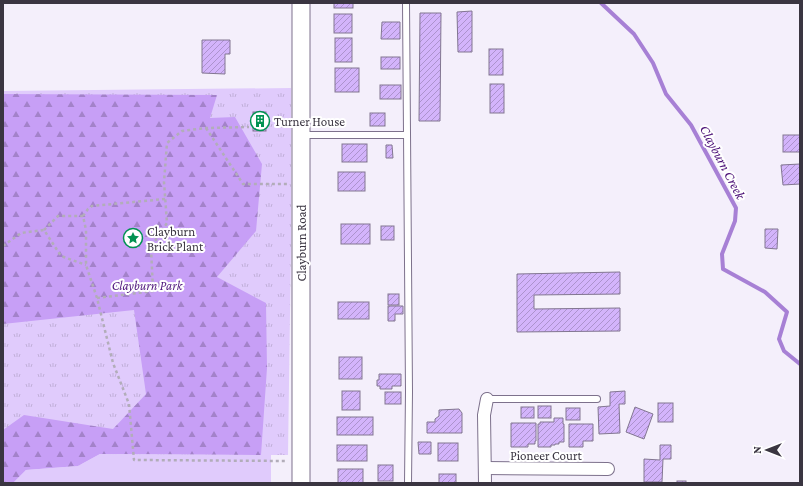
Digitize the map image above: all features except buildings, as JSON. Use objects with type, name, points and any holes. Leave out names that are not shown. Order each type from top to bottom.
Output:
[{"type":"street","name":"Clayburn Road","points":[[301,3],[301,483]]},
{"type":"street","points":[[485,483],[484,415],[487,399]]},
{"type":"street","name":"Pioneer Court","points":[[485,468],[608,469]]},
{"type":"lane","points":[[406,3],[409,392],[408,483]]},
{"type":"lane","points":[[301,135],[407,135]]},
{"type":"lane","points":[[487,399],[597,399]]},
{"type":"path","points":[[97,298],[153,291],[151,246],[167,223],[164,182],[167,142],[182,131],[206,128],[249,127]]},
{"type":"path","points":[[206,128],[243,184],[301,184]]},
{"type":"path","points":[[3,246],[21,233],[44,230],[58,216],[83,216],[92,206],[165,199]]},
{"type":"path","points":[[83,216],[86,230],[86,265],[97,298],[113,363],[129,404],[134,460],[288,461]]},
{"type":"path","points":[[44,230],[61,256],[86,265]]},
{"type":"green space","name":"Clayburn Park","points":[[291,88],[291,243],[288,455],[271,455],[271,483],[3,483],[3,91]]},
{"type":"green space","name":"Clayburn Park","points":[[3,94],[217,95],[210,118],[235,117],[262,164],[256,231],[217,277],[266,303],[267,368],[261,455],[100,454],[78,466],[26,470],[13,483],[3,483],[3,430],[24,415],[113,429],[146,394],[134,310],[3,324]]},
{"type":"green space","points":[[100,454],[271,455],[271,483],[13,483],[26,470],[78,466]]},
{"type":"waterway","name":"Clayburn Creek","points":[[601,3],[634,34],[653,63],[666,94],[691,125],[736,208],[735,221],[722,254],[723,269],[765,292],[787,312],[779,339],[784,351],[800,364]]},
{"type":"place","name":"Turner House","points":[[260,121]]},
{"type":"place","name":"Clayburn Brick Plant","points":[[133,238]]}]
